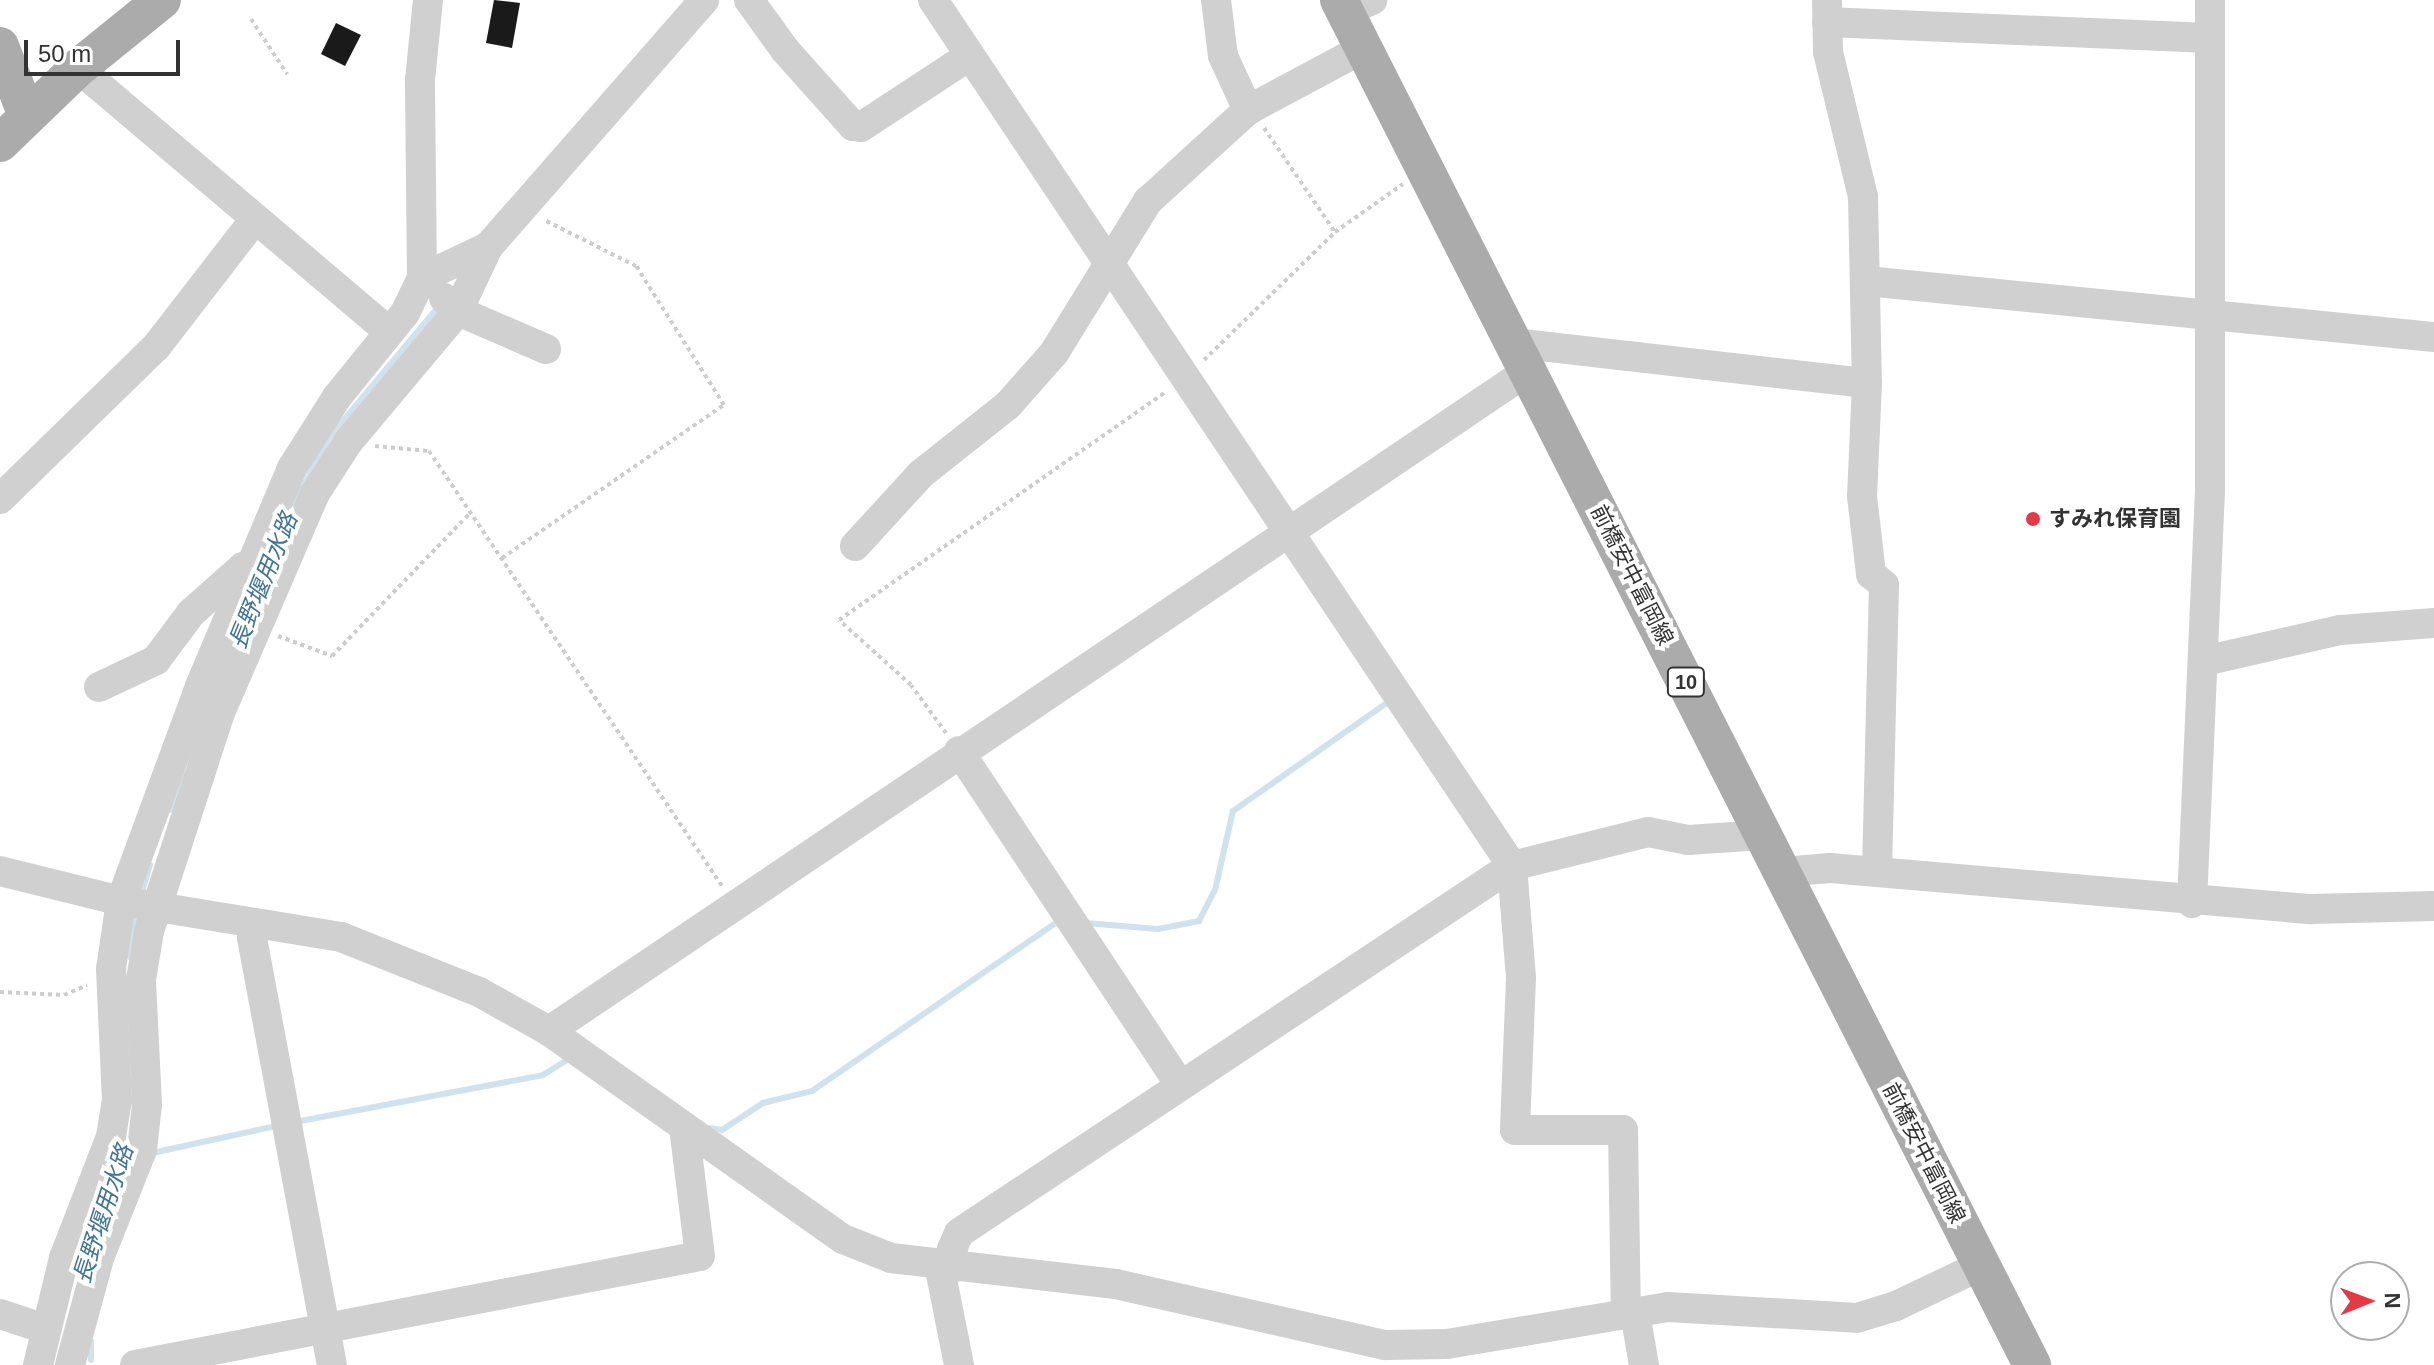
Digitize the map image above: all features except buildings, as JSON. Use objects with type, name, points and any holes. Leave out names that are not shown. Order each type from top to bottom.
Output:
[{"type":"main road","points":[[0,143],[78,68],[162,0]]},
{"type":"main road","name":"前橋安中富岡線","points":[[1352,4],[1364,48],[1428,168],[2032,1365]]},
{"type":"main road","points":[[2,52],[27,116]]},
{"type":"street","points":[[38,1365],[64,1258],[111,1137],[119,1069],[111,969],[121,901],[200,686],[310,436],[418,294],[422,278],[420,80],[428,0]]},
{"type":"street","points":[[70,1365],[99,1258],[142,1150],[147,1104],[141,980],[154,907],[253,628],[300,520],[348,442],[458,311],[488,247],[704,0]]},
{"type":"street","points":[[749,0],[785,50],[853,126],[861,127],[969,56]]},
{"type":"street","points":[[933,0],[1111,265],[1184,380],[1290,529],[1512,866],[1521,978],[1515,1130],[1623,1130],[1631,1314],[1644,1365]]},
{"type":"street","points":[[1216,0],[1223,56],[1248,110]]},
{"type":"street","points":[[2192,903],[2204,661],[2210,0]]},
{"type":"street","points":[[1877,872],[1884,585],[1871,574],[1862,496],[1867,383],[1863,197],[1828,52],[1827,11],[2210,38]]},
{"type":"street","points":[[855,546],[921,474],[1008,405],[1054,353],[1148,201],[1248,110],[1364,48]]},
{"type":"street","points":[[78,68],[389,332]]},
{"type":"street","points":[[0,499],[156,347],[255,219]]},
{"type":"street","points":[[422,278],[488,247]]},
{"type":"street","points":[[422,278],[458,311],[546,349]]},
{"type":"street","points":[[1866,281],[2208,318],[2434,337]]},
{"type":"street","points":[[549,1031],[1290,529],[1521,357],[1867,383]]},
{"type":"street","points":[[99,687],[156,660],[191,613],[243,567],[253,566]]},
{"type":"street","points":[[2204,661],[2341,630],[2434,623]]},
{"type":"street","points":[[156,660],[200,686]]},
{"type":"street","points":[[959,751],[1180,1085]]},
{"type":"street","points":[[959,1365],[947,1266],[959,1233],[1512,866],[1648,832],[1688,840],[1763,835]]},
{"type":"street","points":[[1782,872],[1830,868],[2192,903],[2311,909],[2434,906]]},
{"type":"street","points":[[0,871],[121,901],[368,945],[479,992],[549,1031],[843,1239],[891,1258],[1116,1284],[1387,1355],[1668,1307],[1857,1318],[1896,1306],[1980,1266]]},
{"type":"street","points":[[254,925],[252,938],[332,1365]]},
{"type":"street","points":[[135,1365],[700,1256],[684,1127]]},
{"type":"street","points":[[0,1314],[45,1329]]},
{"type":"path","points":[[251,19],[287,74]]},
{"type":"path","points":[[1248,110],[1335,232]]},
{"type":"path","points":[[959,751],[911,685],[839,620],[1184,380],[1335,232],[1428,168]]},
{"type":"path","points":[[502,558],[724,405],[636,266],[521,207]]},
{"type":"path","points":[[348,442],[429,451],[734,905]]},
{"type":"path","points":[[253,628],[332,656],[471,512]]},
{"type":"path","points":[[0,992],[64,995],[111,969]]},
{"type":"waterway","name":"長野堰用水路","points":[[288,516],[328,439],[439,306]]},
{"type":"waterway","points":[[1086,923],[1158,929],[1199,921],[1215,890],[1233,811],[1391,700]]},
{"type":"waterway","name":"長野堰用水路","points":[[170,810],[184,775]]},
{"type":"waterway","name":"長野堰用水路","points":[[143,889],[150,865]]},
{"type":"waterway","name":"長野堰用水路","points":[[130,957],[135,917]]},
{"type":"waterway","points":[[710,1128],[722,1130],[763,1103],[812,1091],[1058,921]]},
{"type":"waterway","points":[[295,1122],[543,1075],[570,1058]]},
{"type":"waterway","points":[[152,1153],[276,1126]]},
{"type":"waterway","points":[[91,1341],[91,1360]]},
{"type":"place","name":"すみれ保育園","points":[[2033,519]]}]
